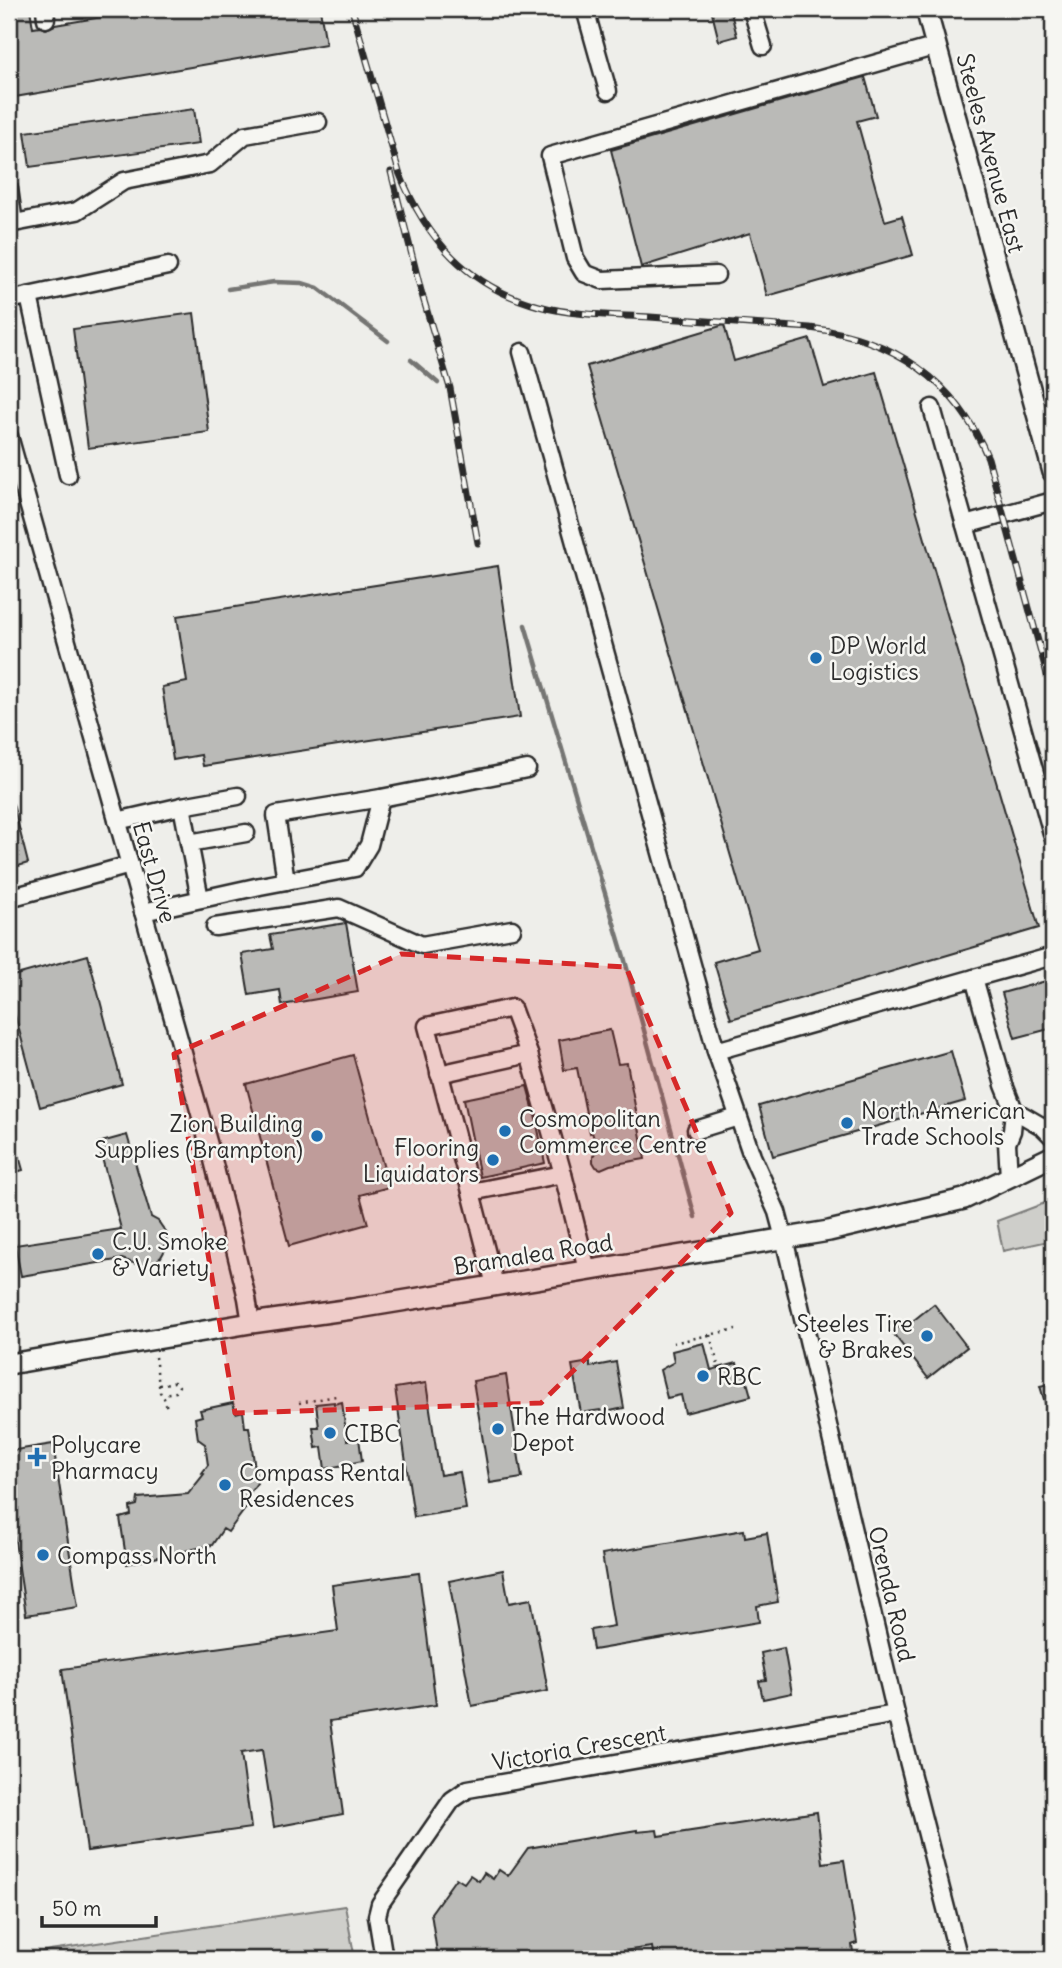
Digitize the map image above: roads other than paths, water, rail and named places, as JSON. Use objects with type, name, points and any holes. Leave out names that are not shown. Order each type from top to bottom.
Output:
[{"type":"main road","name":"Steeles Avenue East","points":[[926,9],[1053,472]]},
{"type":"main road","name":"Bramalea Road","points":[[9,1364],[868,1223],[952,1203],[983,1191],[1053,1156]]},
{"type":"street","points":[[585,9],[608,91]]},
{"type":"street","points":[[757,9],[752,10],[763,46]]},
{"type":"street","points":[[716,275],[602,280],[584,272],[575,258],[550,156],[937,46]]},
{"type":"street","points":[[9,189],[11,223],[77,211],[124,181],[210,164],[245,135],[318,122]]},
{"type":"street","points":[[9,300],[168,266]]},
{"type":"street","points":[[29,296],[68,475]]},
{"type":"street","name":"Orenda Road","points":[[522,352],[716,1051],[752,1156],[777,1212],[896,1714],[958,1959]]},
{"type":"street","points":[[933,408],[1053,836]]},
{"type":"street","name":"East Drive","points":[[9,436],[14,477],[130,865],[212,1156],[251,1323]]},
{"type":"street","points":[[965,525],[1053,501]]},
{"type":"street","points":[[286,881],[276,816],[527,769]]},
{"type":"street","points":[[117,821],[238,796]]},
{"type":"street","points":[[143,912],[355,869],[369,845],[382,797]]},
{"type":"street","points":[[182,806],[200,899]]},
{"type":"street","points":[[189,843],[246,833]]},
{"type":"street","points":[[9,898],[130,865]]},
{"type":"street","points":[[215,927],[340,908],[422,945],[512,929]]},
{"type":"street","points":[[716,1051],[1053,956]]},
{"type":"street","points":[[974,978],[1003,1085],[1014,1110],[1012,1131],[1007,1143],[1009,1177]]},
{"type":"street","points":[[495,1285],[428,1026],[512,1008],[529,1054],[587,1270]]},
{"type":"street","points":[[439,1074],[529,1054]]},
{"type":"street","points":[[1014,1110],[1053,1136]]},
{"type":"street","points":[[696,1130],[738,1117]]},
{"type":"street","points":[[471,1192],[563,1174]]},
{"type":"street","name":"Victoria Crescent","points":[[384,1959],[377,1916],[380,1904],[452,1800],[468,1790],[896,1714]]},
{"type":"waterway","points":[[228,289],[274,282],[302,283],[318,288],[388,341]]},
{"type":"waterway","points":[[411,360],[438,383]]},
{"type":"waterway","points":[[525,625],[624,957],[695,1217]]},
{"type":"railway","points":[[352,9],[399,172],[410,196],[422,219],[452,257],[491,286],[514,298],[566,312],[810,328],[840,333],[894,353],[940,385],[975,430],[988,458],[1053,696]]},
{"type":"railway","points":[[391,172],[421,291],[450,388],[478,543]]},
{"type":"place","name":"DP World Logistics","points":[[816,658]]},
{"type":"place","name":"North American Trade Schools","points":[[847,1123]]},
{"type":"place","name":"Cosmopolitan Commerce Centre","points":[[505,1131]]},
{"type":"place","name":"Zion Building Supplies (Brampton)","points":[[317,1136]]},
{"type":"place","name":"Flooring Liquidators","points":[[493,1160]]},
{"type":"place","name":"C.U. Smoke & Variety","points":[[98,1254]]},
{"type":"place","name":"Steeles Tire & Brakes","points":[[927,1336]]},
{"type":"place","name":"RBC","points":[[703,1376]]},
{"type":"place","name":"The Hardwood Depot","points":[[498,1429]]},
{"type":"place","name":"CIBC","points":[[330,1433]]},
{"type":"place","name":"Polycare Pharmacy","points":[[37,1457]]},
{"type":"place","name":"Compass Rental Residences","points":[[225,1485]]},
{"type":"place","name":"Compass North","points":[[43,1555]]}]
